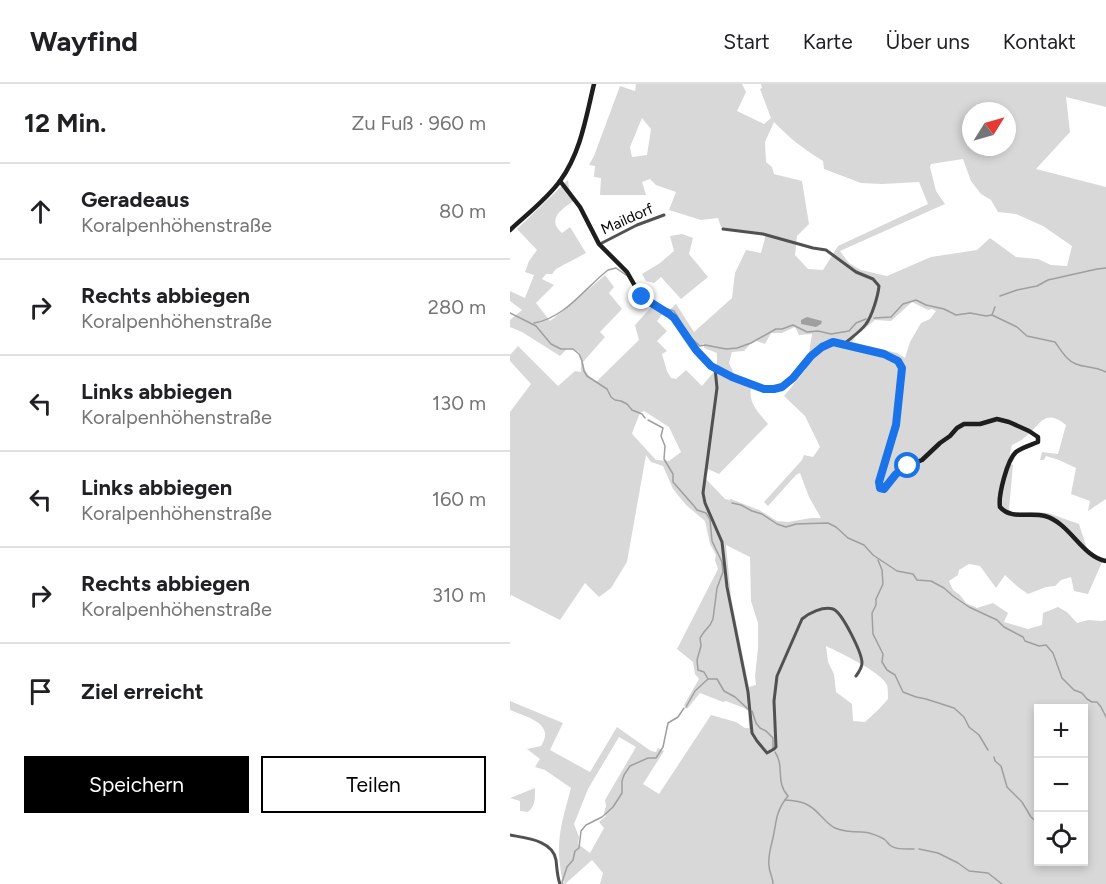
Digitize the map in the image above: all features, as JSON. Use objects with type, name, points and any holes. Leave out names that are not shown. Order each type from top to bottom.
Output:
[{"type":"street","points":[[510,230],[543,200],[571,164],[594,84]]},
{"type":"street","points":[[560,181],[580,207],[599,244],[627,272],[639,293],[674,318],[696,350],[707,363],[715,368],[755,386],[774,389],[782,387],[811,356],[833,342],[891,356],[898,361],[902,368],[896,425],[879,482],[880,488],[884,489],[896,474],[922,460],[963,424],[980,424],[998,419],[1009,422],[1038,437],[1038,442],[1014,454],[1009,462],[1000,507],[1009,515],[1043,515],[1051,518],[1094,557],[1106,561]]},
{"type":"street","name":"Maildorf","points":[[599,244],[637,225],[664,215]]},
{"type":"street","points":[[723,230],[763,234],[813,248],[822,248],[856,272],[875,281],[879,286],[878,292],[866,324],[844,344]]},
{"type":"street","points":[[715,368],[717,388],[703,493],[722,542],[727,587],[748,692],[752,733],[767,753],[776,747],[774,701],[777,676],[802,619],[810,613],[833,609],[845,622],[862,663],[860,672],[856,676]]},
{"type":"street","points":[[510,835],[540,842],[552,851],[560,884]]},
{"type":"shaded area","points":[[636,84],[742,84],[746,92],[737,111],[764,124],[771,118],[760,89],[761,84],[1106,84],[1106,107],[1066,97],[1070,132],[1036,169],[1106,187],[1106,499],[1088,511],[1090,501],[1071,494],[1076,468],[1046,456],[1044,460],[1040,460],[1042,452],[1058,454],[1066,425],[1059,420],[1048,418],[1039,423],[1022,440],[1012,445],[1010,453],[1013,465],[1009,509],[1011,513],[1048,513],[1079,524],[1087,549],[1103,560],[1088,594],[1074,591],[1071,577],[1061,580],[1055,586],[1028,594],[1005,575],[996,588],[980,566],[969,564],[959,570],[958,575],[949,581],[953,590],[966,603],[977,608],[993,603],[1008,613],[1004,622],[1028,629],[1042,625],[1043,613],[1058,607],[1067,612],[1077,623],[1088,620],[1106,620],[1106,884],[600,884],[603,873],[592,860],[565,884],[561,873],[559,845],[561,826],[571,788],[545,770],[535,767],[540,759],[527,749],[541,746],[545,732],[542,726],[531,718],[510,710],[510,701],[563,723],[550,750],[590,772],[617,727],[651,751],[656,752],[658,748],[664,751],[643,784],[659,794],[711,715],[749,728],[748,711],[726,701],[723,702],[700,693],[687,709],[684,705],[699,679],[695,674],[693,662],[677,649],[718,569],[716,555],[710,544],[705,521],[686,505],[673,489],[663,466],[651,462],[646,455],[627,562],[611,588],[599,597],[585,583],[560,620],[511,595],[510,598],[510,412],[531,384],[510,361],[510,355],[518,346],[558,386],[575,371],[581,372],[579,352],[568,348],[560,356],[510,327],[510,320],[522,310],[510,301],[510,291],[525,298],[534,275],[525,272],[537,250],[517,229],[568,180],[569,188],[576,199],[558,214],[555,223],[562,233],[570,227],[586,253],[556,269],[552,274],[546,274],[542,279],[554,285],[536,303],[550,321],[605,275],[614,287],[609,293],[622,309],[600,332],[605,337],[583,362],[589,376],[597,381],[639,340],[635,325],[655,303],[666,309],[657,321],[667,331],[657,341],[667,351],[662,354],[667,371],[671,378],[676,379],[686,370],[702,386],[717,368],[717,353],[704,348],[704,343],[697,349],[668,311],[676,304],[694,332],[732,298],[735,273],[746,250],[761,253],[766,234],[724,228],[721,227],[718,218],[701,220],[669,210],[676,192],[656,185],[650,179],[642,182],[646,195],[600,195],[601,178],[594,177],[595,166],[589,165],[620,86],[635,91]],"holes":[[[642,118],[651,129],[647,155],[632,157],[630,147]],[[774,122],[797,143],[823,161],[824,169],[861,183],[919,182],[928,204],[838,246],[823,270],[808,269],[795,255],[797,236],[809,224],[802,181],[774,174],[772,167],[766,162],[765,142]],[[963,159],[971,181],[981,194],[991,200],[998,212],[1016,214],[1043,226],[1072,246],[1067,266],[1051,265],[1038,259],[1016,257],[990,238],[977,250],[931,257],[887,276],[861,270],[849,263],[840,251],[945,204],[936,191],[931,164]],[[912,302],[928,310],[936,311],[930,319],[921,323],[910,342],[905,358],[897,353],[852,342],[875,320],[891,321]],[[795,327],[799,335],[812,334],[809,353],[803,361],[806,369],[784,396],[805,416],[820,447],[813,457],[804,455],[764,502],[768,506],[800,473],[809,497],[821,518],[788,522],[777,521],[759,510],[731,499],[725,499],[705,478],[708,469],[719,474],[768,424],[753,403],[751,388],[738,382],[729,363],[732,352],[744,351],[754,340],[765,344],[771,333],[782,333]],[[644,411],[669,427],[681,452],[669,461],[656,460],[632,433],[640,413]],[[726,545],[750,557],[751,601],[758,623],[758,649],[756,685],[749,687],[731,597]],[[826,646],[876,674],[887,685],[888,699],[865,722],[853,721],[852,704],[836,692],[834,674],[828,662]],[[619,737],[636,747],[605,800],[604,813],[606,816],[599,822],[604,828],[590,853],[578,844],[579,837],[574,824],[588,789]]]},
{"type":"shaded area","points":[[682,234],[693,238],[689,254],[708,277],[681,299],[661,277],[654,283],[646,281],[642,274],[674,251],[670,236]]},
{"type":"shaded area","points":[[807,317],[822,321],[821,324],[816,327],[801,324],[801,320]]},
{"type":"shaded area","points":[[535,788],[535,801],[532,807],[528,812],[520,811],[520,801],[510,798]]},
{"type":"waterway","points":[[534,323],[565,309],[608,270],[616,268],[626,275]]},
{"type":"waterway","points":[[1000,296],[1037,286],[1048,280],[1106,268]]},
{"type":"waterway","points":[[874,318],[891,317],[903,304],[916,300],[956,315],[970,313],[992,315],[1017,327],[1027,336],[1055,342],[1072,362],[1106,372]]},
{"type":"waterway","points":[[992,315],[995,307]]},
{"type":"waterway","points":[[664,308],[674,311],[690,337],[700,346],[726,349],[751,343],[776,329],[793,325],[807,332],[818,331],[831,334],[849,331],[856,323],[866,319]]},
{"type":"waterway","points":[[510,313],[536,326],[551,344],[561,349],[573,349],[579,354],[587,376],[607,389],[615,400],[627,404],[645,418]]},
{"type":"waterway","points":[[648,420],[663,428],[661,436],[665,446],[664,459],[673,474],[673,482],[697,510],[706,513],[710,520],[712,541],[722,562],[723,572],[717,588],[713,619],[700,638],[701,646],[697,660],[698,670],[704,672],[708,679]]},
{"type":"waterway","points":[[732,503],[762,514],[786,527],[796,524],[828,523],[848,538],[864,545],[873,555],[897,571],[913,574],[917,580],[931,581],[969,607],[997,620],[1004,627],[1023,637],[1025,641],[1039,646],[1046,645],[1053,653],[1062,678],[1087,699],[1097,702],[1106,717]]},
{"type":"waterway","points":[[878,560],[882,570],[883,584],[872,613],[873,634],[883,654],[882,662],[887,670],[895,675],[903,692],[954,708],[964,717],[969,727],[979,735],[988,750]]},
{"type":"waterway","points":[[686,707],[695,691],[708,679]]},
{"type":"waterway","points":[[709,679],[717,679],[724,691],[748,709]]},
{"type":"waterway","points":[[563,884],[567,867],[579,848],[581,831],[613,807],[622,793],[622,781],[630,766],[648,758],[656,758],[663,747],[668,723],[678,717],[684,708]]},
{"type":"waterway","points":[[752,711],[756,723],[773,738],[773,748]]},
{"type":"waterway","points":[[773,884],[769,868],[769,854],[778,813],[788,796],[782,785],[778,757],[775,752]]},
{"type":"waterway","points":[[994,757],[1001,766],[1007,787],[1022,802],[1034,820]]},
{"type":"waterway","points":[[785,800],[809,805],[829,824],[838,829],[870,833],[884,839],[893,847],[914,849]]},
{"type":"waterway","points":[[919,849],[938,853],[969,871],[988,873],[1002,884]]},
{"type":"route","points":[[642,297],[674,318],[707,363],[732,377],[764,389],[782,387],[793,378],[811,356],[833,342],[891,356],[901,364],[902,375],[896,425],[879,482],[880,488],[884,489],[896,474],[908,466]]}]
